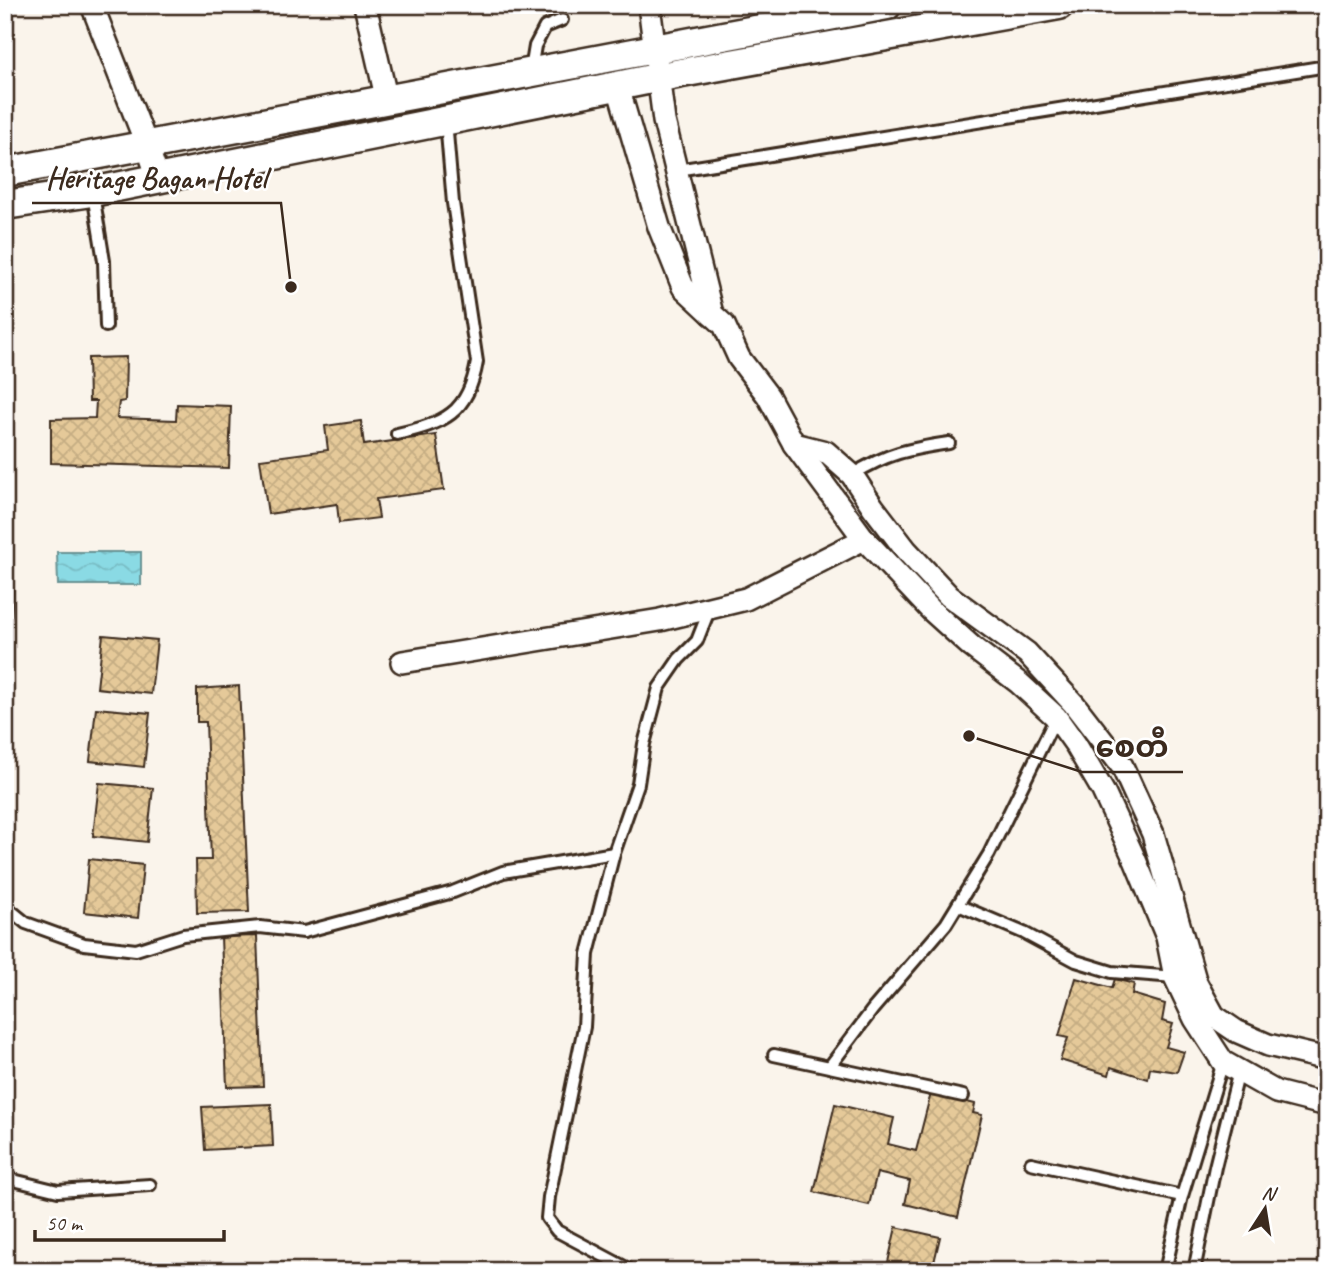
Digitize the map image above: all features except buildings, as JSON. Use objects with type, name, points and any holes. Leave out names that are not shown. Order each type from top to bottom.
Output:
[{"type":"street","points":[[92,5],[158,178]]},
{"type":"street","points":[[365,5],[387,101]]},
{"type":"street","points":[[649,5],[664,121],[712,314]]},
{"type":"street","points":[[5,172],[887,5]]},
{"type":"street","points":[[5,205],[92,192],[681,73],[1059,5]]},
{"type":"street","points":[[618,87],[659,227],[682,287],[724,325],[739,358],[768,396],[794,444],[864,539],[931,610],[1056,717],[1103,791],[1135,860],[1167,937],[1175,977],[1195,1019],[1231,1067],[1276,1092],[1327,1105]]},
{"type":"street","points":[[794,444],[826,453],[852,475],[906,550],[949,596],[1027,653],[1074,705],[1122,766],[1153,834],[1196,983],[1214,1016],[1236,1031],[1268,1045],[1327,1059]]},
{"type":"street","points":[[845,513],[869,501]]},
{"type":"street","points":[[402,662],[660,620],[746,599],[864,539]]},
{"type":"lane","points":[[531,73],[535,46],[545,27],[562,20]]},
{"type":"lane","points":[[677,170],[1327,66]]},
{"type":"lane","points":[[397,434],[431,426],[449,416],[473,387],[477,362],[453,203],[446,121]]},
{"type":"lane","points":[[92,192],[104,261],[106,326]]},
{"type":"lane","points":[[852,475],[873,461],[902,450],[949,443]]},
{"type":"lane","points":[[632,1271],[557,1231],[547,1218],[584,1027],[588,954],[614,853],[638,784],[644,744],[659,688],[679,659],[697,641],[710,608]]},
{"type":"lane","points":[[830,1066],[873,1009],[946,924],[989,854],[1056,717]]},
{"type":"lane","points":[[5,906],[26,923],[84,944],[136,950],[183,935],[260,928],[304,932],[453,892],[503,872],[614,853]]},
{"type":"lane","points":[[958,905],[1024,933],[1076,961],[1112,972],[1175,977]]},
{"type":"lane","points":[[774,1055],[963,1096]]},
{"type":"lane","points":[[1165,1271],[1182,1196],[1231,1067]]},
{"type":"lane","points":[[1194,1271],[1215,1167],[1231,1067]]},
{"type":"lane","points":[[1031,1163],[1182,1196]]},
{"type":"lane","points":[[5,1178],[58,1191],[150,1185]]},
{"type":"water","points":[[57,552],[141,552],[141,585],[58,585]]},
{"type":"place","name":"Heritage Bagan Hotel","points":[[291,287]]},
{"type":"place","name":"စေတီ","points":[[969,736]]}]
